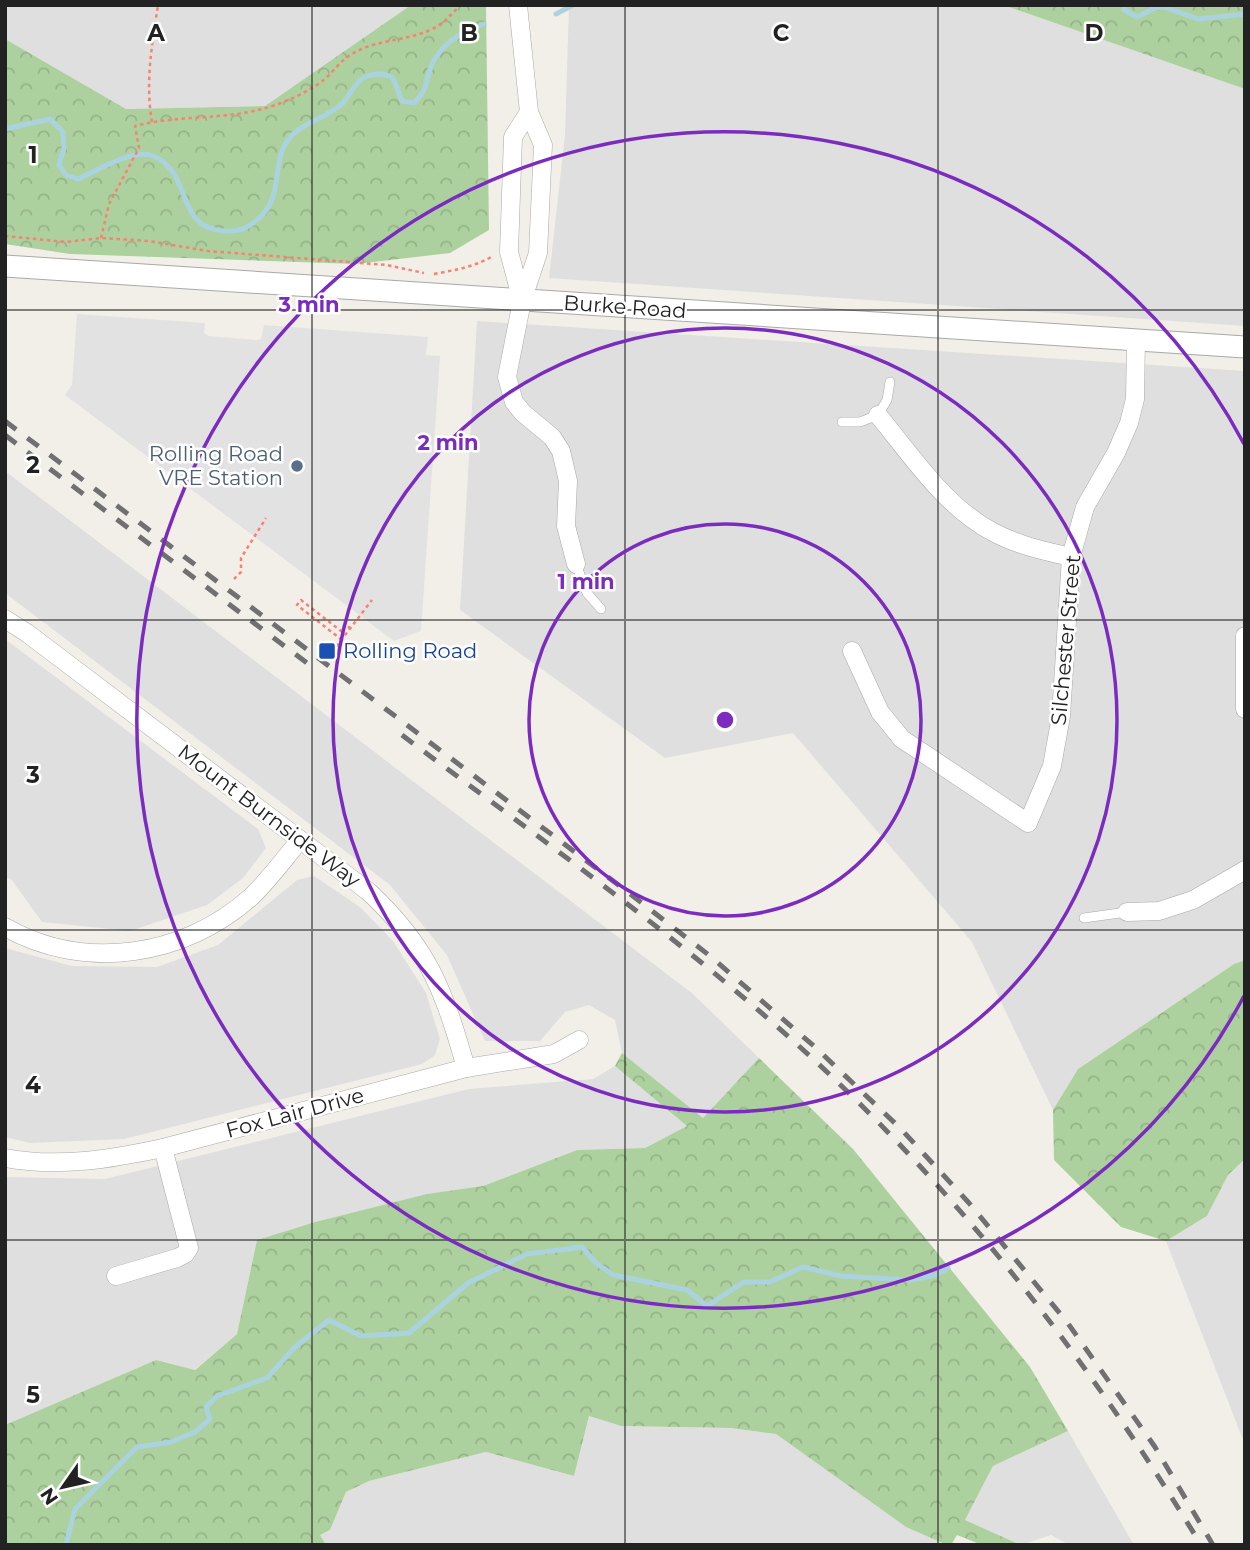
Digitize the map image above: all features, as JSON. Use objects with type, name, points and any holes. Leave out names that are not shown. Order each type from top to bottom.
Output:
[{"type":"street","points":[[518,5],[529,112],[543,145],[538,253],[522,300],[508,363],[508,387],[514,402],[552,437],[561,452],[568,481],[566,526],[576,564]]},
{"type":"street","points":[[522,300],[510,256],[513,137],[529,112]]},
{"type":"street","name":"Burke Road","points":[[5,266],[1245,347]]},
{"type":"street","name":"Silchester Street","points":[[852,651],[880,712],[902,739],[1028,823],[1052,766],[1061,716],[1070,557],[1085,507],[1116,453],[1129,423],[1135,399],[1136,339]]},
{"type":"street","points":[[878,415],[945,494],[973,520],[993,533],[1034,549],[1070,557]]},
{"type":"street","name":"Mount Burnside Way","points":[[5,619],[369,892],[408,933],[426,960],[450,1012],[466,1068]]},
{"type":"street","points":[[1245,636],[1245,709]]},
{"type":"street","points":[[5,928],[32,941],[68,950],[117,953],[161,946],[199,932],[236,909],[270,878],[300,840]]},
{"type":"street","points":[[1127,912],[1158,911],[1193,900],[1245,870]]},
{"type":"street","name":"Fox Lair Drive","points":[[5,1158],[81,1162],[116,1158],[466,1068],[554,1054],[579,1040]]},
{"type":"street","points":[[116,1276],[177,1258],[189,1248],[163,1148]]},
{"type":"lane","points":[[842,422],[860,422],[878,415],[887,400],[890,382]]},
{"type":"lane","points":[[576,564],[587,593],[601,610]]},
{"type":"lane","points":[[1084,918],[1127,912]]},
{"type":"path","points":[[152,122],[148,100],[149,68],[158,5]]},
{"type":"path","points":[[101,238],[109,204],[139,148],[135,126],[262,109],[326,79],[337,66],[365,47],[403,40],[445,23],[461,5]]},
{"type":"path","points":[[5,236],[66,242],[101,238],[149,241],[208,251],[387,265],[429,275],[464,269],[493,256],[510,256]]},
{"type":"path","points":[[234,579],[241,572],[241,558],[266,518]]},
{"type":"path","points":[[342,640],[297,605],[301,600],[341,631],[345,624],[351,629]]},
{"type":"path","points":[[332,652],[372,600]]},
{"type":"shaded area","points":[[5,5],[411,5],[265,106],[126,109],[6,41]]},
{"type":"shaded area","points":[[569,5],[1003,5],[1245,89],[1245,326],[549,278],[565,135]]},
{"type":"shaded area","name":"Rolling Road VRE Station","points":[[77,314],[205,323],[204,333],[209,336],[257,340],[261,339],[264,325],[428,337],[426,355],[440,356],[421,631],[394,641],[65,395],[72,385]]},
{"type":"shaded area","points":[[477,321],[1245,371],[1245,960],[1234,964],[1078,1069],[1053,1110],[972,942],[793,733],[665,758],[460,610]]},
{"type":"shaded area","points":[[5,471],[693,994],[759,1058],[704,1119],[622,1053],[615,1020],[589,1005],[565,1012],[540,1041],[485,1041],[447,955],[390,885],[5,593]]},
{"type":"shaded area","points":[[5,639],[258,829],[266,848],[243,878],[207,905],[130,931],[42,922],[11,879],[5,878]]},
{"type":"shaded area","points":[[314,876],[360,907],[393,941],[426,993],[440,1039],[435,1055],[422,1064],[124,1139],[30,1143],[5,1137],[5,948],[72,966],[157,967],[218,945],[297,880]]},
{"type":"shaded area","points":[[615,1066],[687,1126],[645,1148],[577,1150],[483,1186],[427,1195],[315,1222],[257,1240],[237,1334],[194,1370],[156,1360],[5,1425],[5,1177],[105,1179],[469,1089],[593,1079]]},
{"type":"shaded area","points":[[1245,1159],[1245,1445],[1166,1241],[1207,1216],[1228,1175]]},
{"type":"shaded area","points":[[589,1416],[621,1426],[731,1428],[776,1434],[906,1527],[947,1545],[326,1545],[319,1535],[330,1530],[346,1492],[369,1481],[486,1452],[574,1476]]},
{"type":"shaded area","points":[[1068,1431],[1134,1545],[1069,1545],[1051,1535],[1021,1545],[965,1520],[993,1466]]},
{"type":"green space","points":[[411,5],[486,6],[489,230],[450,253],[356,264],[70,254],[5,244],[5,39],[126,109],[265,106]]},
{"type":"green space","points":[[1003,5],[1245,5],[1245,89]]},
{"type":"green space","points":[[1245,960],[1245,1159],[1228,1175],[1207,1216],[1166,1241],[1121,1227],[1054,1160],[1053,1110],[1078,1069],[1234,964]]},
{"type":"green space","points":[[622,1053],[703,1118],[759,1058],[853,1149],[1030,1367],[1068,1431],[993,1466],[965,1520],[1021,1545],[982,1545],[957,1535],[951,1545],[947,1545],[906,1527],[776,1434],[731,1428],[621,1426],[589,1416],[574,1476],[486,1452],[369,1481],[346,1492],[330,1530],[320,1535],[326,1545],[5,1545],[5,1425],[156,1360],[195,1370],[237,1334],[257,1240],[315,1222],[427,1194],[483,1186],[577,1150],[645,1148],[687,1126],[615,1066]]},
{"type":"waterway","points":[[556,14],[573,5]]},
{"type":"waterway","points":[[1125,5],[1124,10],[1137,17],[1155,8],[1164,7],[1198,19],[1245,14]]},
{"type":"waterway","points":[[5,129],[50,119],[63,132],[64,148],[59,165],[66,175],[78,179],[125,158],[145,154],[153,156],[166,164],[174,175],[198,221],[209,228],[239,230],[254,222],[270,204],[282,151],[293,134],[343,103],[360,80],[371,75],[382,74],[393,78],[402,101],[414,103],[424,89],[432,64],[441,50],[461,34],[484,24]]},
{"type":"waterway","points":[[66,1545],[75,1509],[137,1447],[171,1442],[195,1432],[210,1419],[206,1407],[217,1396],[267,1378],[295,1347],[329,1320],[361,1336],[409,1333],[468,1283],[527,1254],[582,1247],[596,1263],[613,1275],[687,1290],[707,1306],[744,1282],[770,1282],[803,1267],[841,1276],[911,1280],[936,1275],[948,1268]]},
{"type":"railway","points":[[5,421],[629,893],[710,956],[815,1047],[901,1129],[969,1203],[1067,1322],[1155,1447],[1213,1545]]},
{"type":"railway","points":[[5,435],[307,663]]},
{"type":"railway","points":[[402,735],[577,865],[692,955],[748,1001],[855,1099],[952,1202],[1042,1311],[1125,1426],[1201,1545]]},
{"type":"place","name":"Rolling Road VRE Station","points":[[297,466]]},
{"type":"place","name":"Rolling Road","points":[[327,651]]}]
